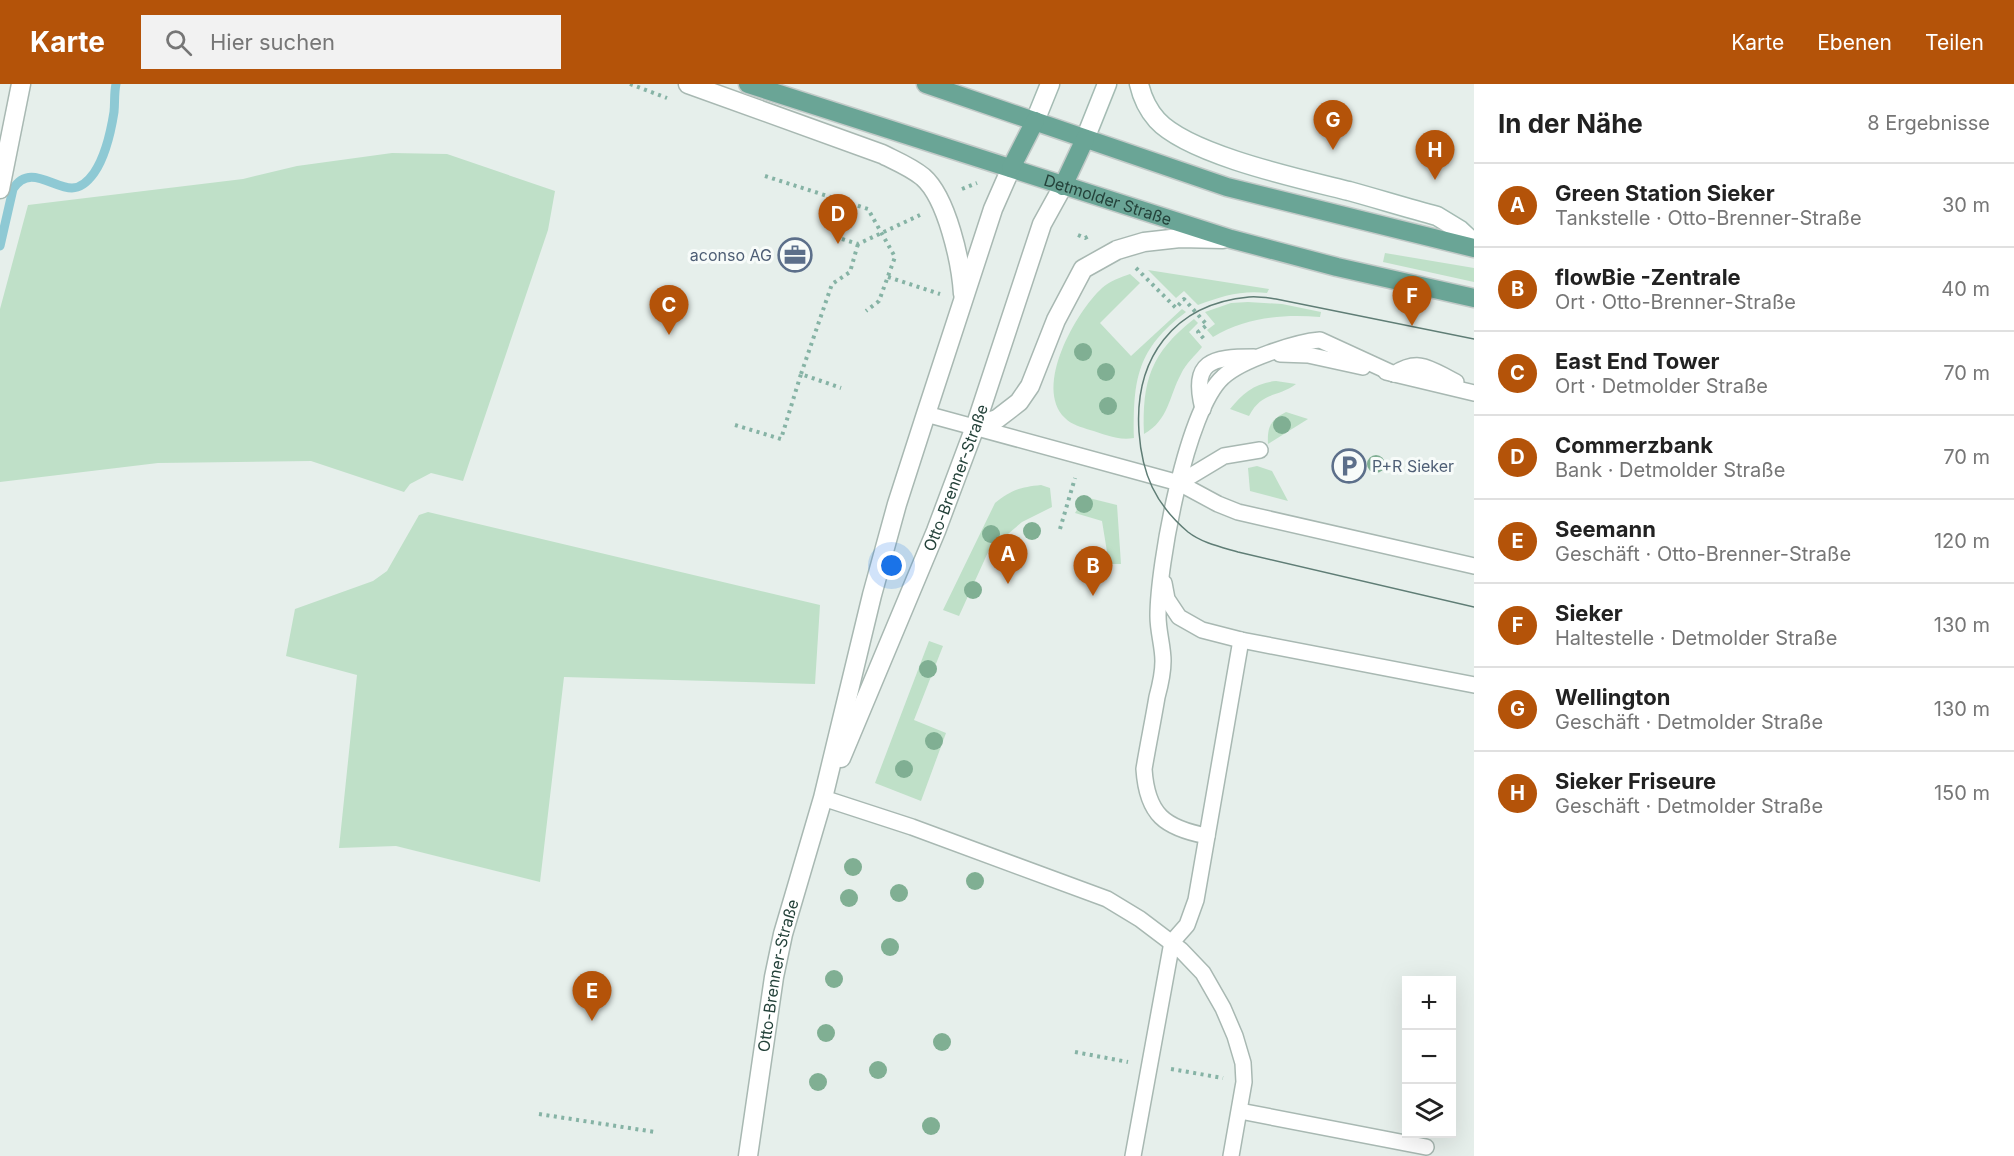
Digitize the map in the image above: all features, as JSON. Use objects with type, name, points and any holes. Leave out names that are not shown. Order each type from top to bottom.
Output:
[{"type":"main road","name":"Detmolder Straße","points":[[748,84],[1230,239],[1337,267],[1474,298]]},
{"type":"main road","points":[[926,84],[1227,187],[1474,248]]},
{"type":"main road","points":[[1011,168],[1035,121]]},
{"type":"main road","points":[[1063,186],[1085,139]]},
{"type":"street","points":[[0,189],[21,84]]},
{"type":"street","points":[[688,84],[882,154],[923,177],[933,188],[941,204],[953,238],[962,278],[964,301]]},
{"type":"street","points":[[1035,121],[1050,84]]},
{"type":"street","points":[[1085,139],[1107,84]]},
{"type":"street","points":[[1139,84],[1149,109],[1158,121],[1182,138],[1228,158],[1437,216],[1460,230],[1474,243]]},
{"type":"street","name":"Otto-Brenner-Straße","points":[[748,1156],[774,977],[783,934],[824,798],[872,595],[897,504],[926,414],[993,209],[1011,168]]},
{"type":"street","name":"Otto-Brenner-Straße","points":[[824,798],[901,618],[975,427],[1042,224],[1063,186]]},
{"type":"street","points":[[975,427],[997,419],[1019,402],[1030,386],[1056,320],[1083,269],[1116,250],[1144,242],[1180,238],[1230,239]]},
{"type":"lane","points":[[1208,836],[1173,827],[1165,821],[1150,800],[1145,784],[1144,769],[1163,661],[1158,624],[1161,569],[1179,483],[1192,437],[1210,393],[1223,376],[1242,364],[1260,357],[1283,353],[1308,355],[1474,391]]},
{"type":"lane","points":[[926,414],[1179,483],[1238,512],[1474,566]]},
{"type":"lane","points":[[1179,483],[1224,456],[1260,450]]},
{"type":"lane","points":[[1161,569],[1167,599],[1179,617],[1203,630],[1241,640],[1474,685]]},
{"type":"lane","points":[[1133,1156],[1172,942],[1187,925],[1198,891],[1241,640]]},
{"type":"lane","points":[[824,798],[912,827],[1107,898],[1172,942],[1203,973],[1235,1036],[1243,1063],[1244,1082],[1232,1156]]},
{"type":"lane","points":[[1240,1111],[1426,1147]]},
{"type":"path","points":[[765,176],[868,209],[895,257],[879,301],[866,311]]},
{"type":"path","points":[[842,239],[858,244],[914,218]]},
{"type":"path","points":[[735,424],[781,439],[832,284],[850,272],[858,244]]},
{"type":"path","points":[[1135,267],[1176,308],[1184,299],[1207,325],[1198,332],[1212,347]]},
{"type":"path","points":[[888,276],[964,301]]},
{"type":"path","points":[[801,375],[841,388]]},
{"type":"path","points":[[1060,530],[1081,456]]},
{"type":"path","points":[[539,1114],[655,1132]]},
{"type":"green space","points":[[392,153],[447,154],[555,191],[548,230],[463,481],[431,473],[410,484],[404,492],[311,461],[158,463],[0,482],[0,309],[28,205],[243,179],[297,166]]},
{"type":"green space","points":[[1385,253],[1474,268],[1474,282],[1383,262]]},
{"type":"green space","points":[[1148,270],[1269,289],[1267,293],[1232,294],[1198,305],[1184,291],[1176,298]]},
{"type":"green space","points":[[1130,274],[1140,283],[1100,323],[1131,356],[1182,309],[1186,312],[1157,339],[1148,353],[1137,382],[1134,438],[1122,439],[1083,428],[1065,418],[1056,404],[1054,388],[1062,350],[1081,314],[1102,288]]},
{"type":"green space","points":[[1231,303],[1282,304],[1321,312],[1320,317],[1292,316],[1252,321],[1213,337],[1207,330],[1215,324],[1205,312]]},
{"type":"green space","points":[[1194,319],[1198,323],[1189,332],[1202,347],[1183,370],[1164,415],[1144,434],[1145,398],[1152,369],[1168,344]]},
{"type":"green space","points":[[1276,381],[1296,384],[1259,402],[1249,416],[1230,409],[1250,390]]},
{"type":"green space","points":[[1286,412],[1308,419],[1268,444],[1271,424]]},
{"type":"green space","points":[[1257,466],[1272,471],[1288,501],[1250,491],[1248,468]]},
{"type":"green space","points":[[1041,485],[1050,488],[1052,507],[1022,522],[989,550],[959,616],[943,610],[995,503],[1017,490]]},
{"type":"green space","points":[[1085,497],[1117,505],[1121,564],[1109,564],[1102,521],[1075,513]]},
{"type":"green space","points":[[428,512],[820,605],[815,684],[564,677],[540,882],[396,846],[339,848],[357,675],[286,656],[295,609],[373,581],[387,571],[419,515]]},
{"type":"green space","points":[[929,641],[943,646],[914,720],[946,733],[921,801],[875,783]]},
{"type":"waterway","points":[[0,246],[13,189],[19,181],[34,177],[75,188],[94,173],[109,135],[114,112],[116,84]]},
{"type":"tram line","points":[[1474,339],[1263,297],[1222,302],[1199,311],[1179,324],[1164,340],[1152,359],[1143,381],[1139,406],[1139,432],[1143,461],[1152,487],[1167,510],[1188,532],[1199,539],[1238,552],[1474,607]]},
{"type":"place","name":"Wellington","points":[[1333,150]]},
{"type":"place","name":"Sieker Friseure","points":[[1435,180]]},
{"type":"place","name":"Commerzbank","points":[[838,244]]},
{"type":"place","name":"aconso AG","points":[[795,255]]},
{"type":"place","name":"Sieker","points":[[1412,326]]},
{"type":"place","name":"East End Tower","points":[[669,335]]},
{"type":"place","name":"P+R Sieker","points":[[1349,466]]},
{"type":"place","name":"Green Station Sieker","points":[[1008,584]]},
{"type":"place","name":"flowBie -Zentrale","points":[[1093,596]]},
{"type":"place","name":"Seemann","points":[[592,1021]]}]
